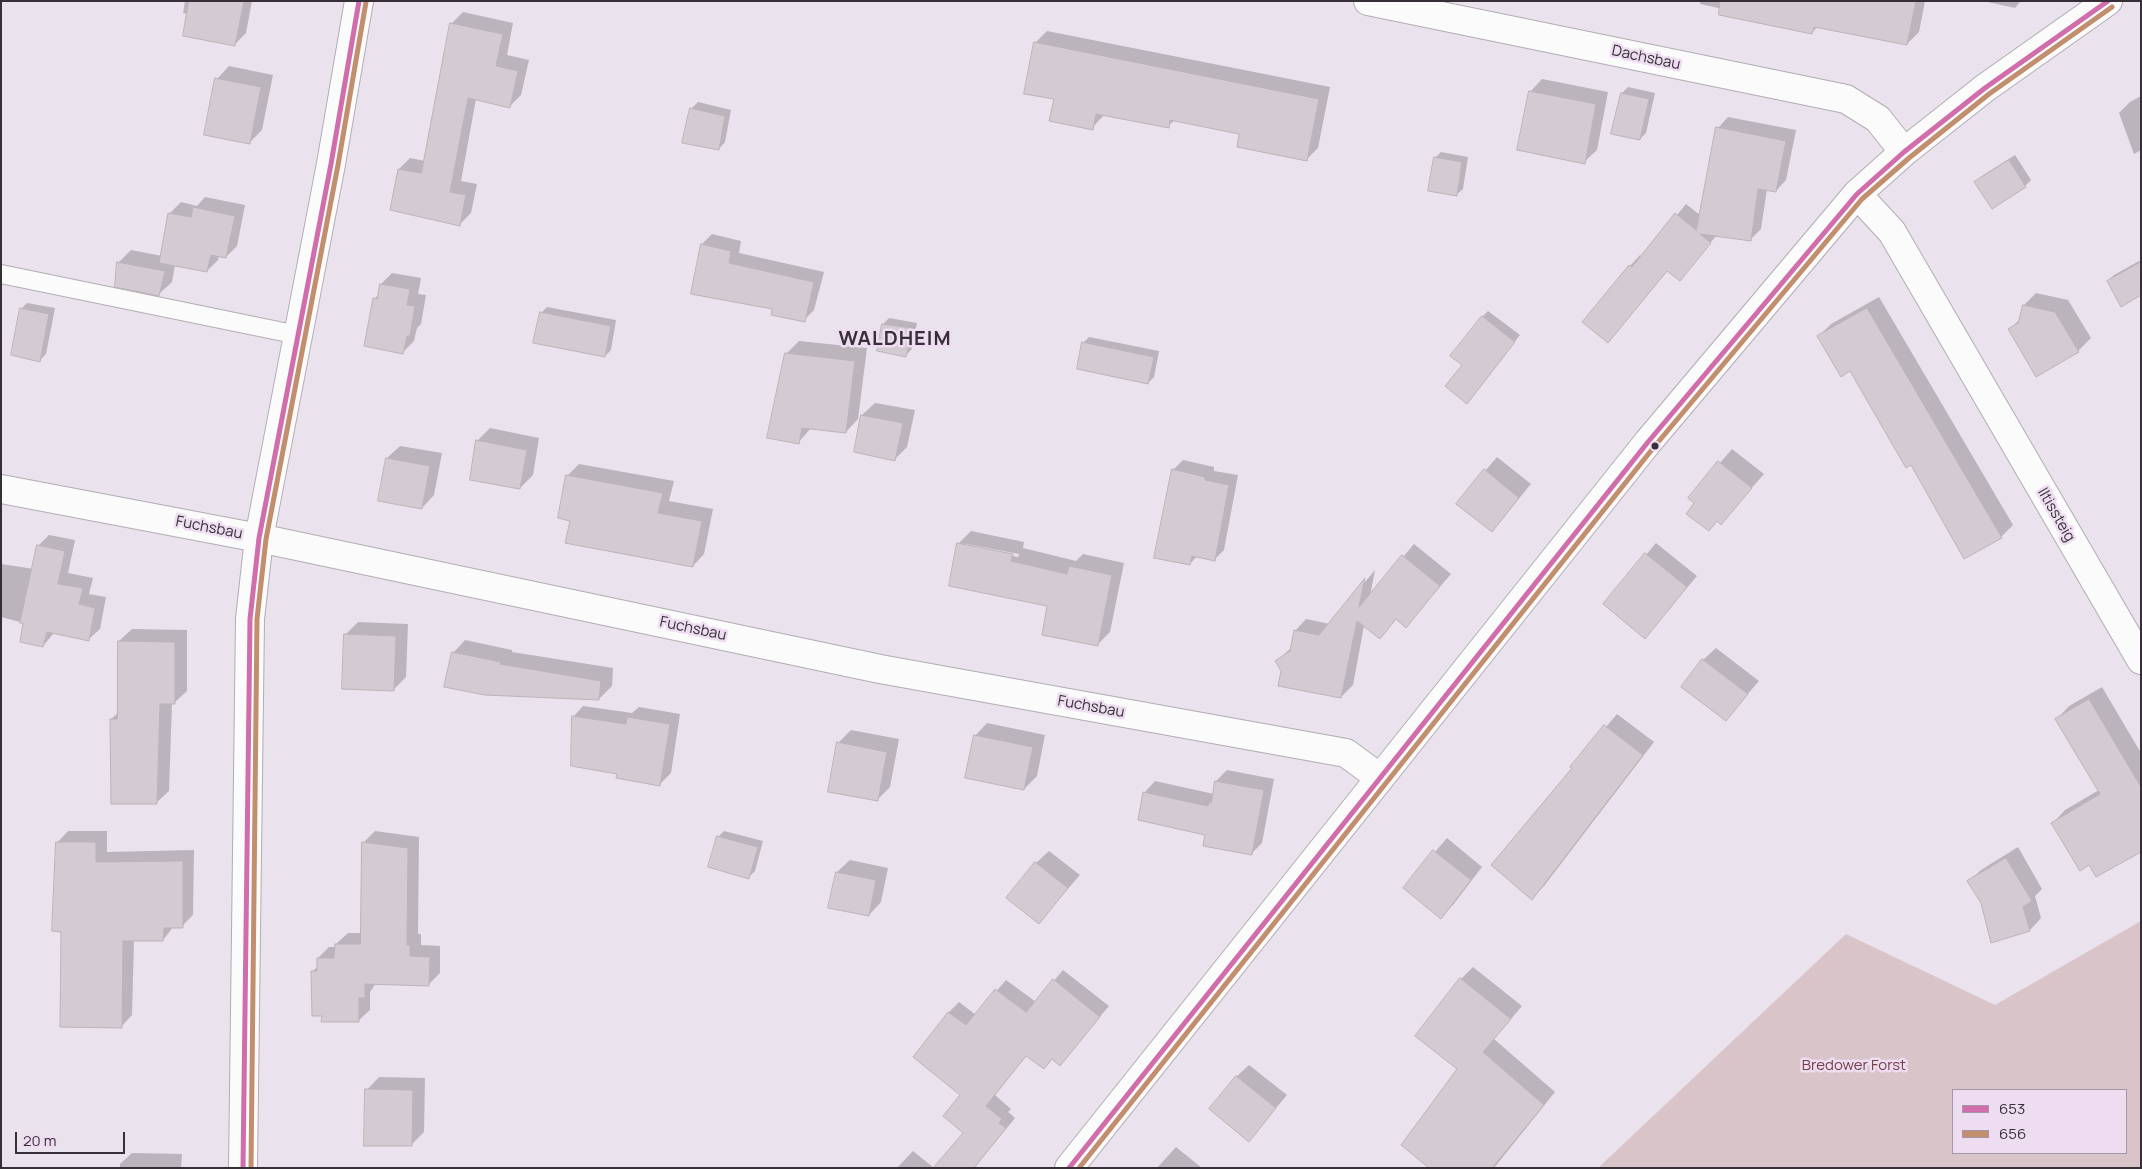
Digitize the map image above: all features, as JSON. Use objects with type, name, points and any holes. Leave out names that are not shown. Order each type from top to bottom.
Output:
[{"type":"street","points":[[243,1168],[250,619],[259,538],[359,1]]},
{"type":"street","name":"Dachsbau","points":[[1368,1],[1846,99],[1878,119],[1904,152]]},
{"type":"street","points":[[1069,1168],[1654,434],[1857,194],[1904,152],[1985,88],[2108,1]]},
{"type":"street","name":"Iltissteig","points":[[1857,194],[1892,232],[2141,660]]},
{"type":"street","name":"Fuchsbau","points":[[1,489],[259,538],[880,669],[1346,753],[1380,778]]},
{"type":"lane","points":[[1,274],[298,335]]},
{"type":"green space","name":"Bredower Forst","points":[[2141,921],[2141,1168],[1598,1168],[1846,934],[1995,1005]]},
{"type":"building","points":[[189,1],[244,1],[235,46],[183,36]]},
{"type":"building","points":[[1720,1],[1916,1],[1907,45],[1814,27],[1812,34],[1719,15]]},
{"type":"building","points":[[450,23],[503,34],[496,66],[518,71],[510,108],[468,98],[450,192],[466,195],[460,226],[390,210],[398,169],[421,173]]},
{"type":"building","points":[[1034,42],[1319,99],[1307,161],[1237,147],[1239,134],[1170,120],[1169,128],[1096,114],[1093,130],[1049,121],[1054,99],[1024,94]]},
{"type":"building","points":[[215,78],[261,87],[250,144],[204,135]]},
{"type":"building","points":[[1529,91],[1596,104],[1585,164],[1517,150]]},
{"type":"building","points":[[1621,93],[1649,99],[1640,140],[1611,134]]},
{"type":"building","points":[[690,108],[725,116],[719,150],[682,143]]},
{"type":"building","points":[[1716,127],[1786,141],[1776,192],[1758,189],[1751,241],[1700,234],[1711,243],[1680,281],[1667,271],[1608,343],[1582,322],[1629,265],[1632,267],[1675,213],[1696,230]]},
{"type":"building","points":[[1434,157],[1462,162],[1457,196],[1428,191]]},
{"type":"building","points":[[2009,160],[2026,187],[1992,209],[1974,182]]},
{"type":"building","points":[[193,207],[235,216],[226,258],[211,255],[207,272],[159,263],[168,213],[191,217]]},
{"type":"building","points":[[701,244],[731,251],[729,263],[814,282],[805,322],[771,315],[772,309],[691,294]]},
{"type":"building","points":[[117,262],[165,271],[159,296],[115,287]]},
{"type":"building","points":[[2141,262],[2141,295],[2121,307],[2107,281]]},
{"type":"building","points":[[380,284],[410,289],[407,305],[415,306],[410,336],[407,336],[403,354],[364,346],[373,298],[377,299]]},
{"type":"building","points":[[2023,305],[2055,312],[2079,352],[2036,377],[2008,329],[2018,323]]},
{"type":"building","points":[[20,308],[49,314],[40,362],[11,355]]},
{"type":"building","points":[[1867,308],[2002,538],[1964,559],[1911,465],[1906,468],[1850,371],[1841,377],[1817,336]]},
{"type":"building","points":[[540,312],[611,326],[605,357],[533,343]]},
{"type":"building","points":[[1482,316],[1515,342],[1467,404],[1445,386],[1462,365],[1450,356]]},
{"type":"building","points":[[882,324],[912,328],[906,357],[877,351]]},
{"type":"building","points":[[1082,342],[1154,357],[1148,384],[1077,369]]},
{"type":"building","points":[[785,353],[855,361],[846,433],[802,428],[799,444],[767,438]]},
{"type":"building","points":[[861,415],[903,423],[895,461],[854,452]]},
{"type":"building","points":[[476,440],[527,450],[520,489],[470,480]]},
{"type":"building","points":[[386,458],[430,466],[422,509],[378,501]]},
{"type":"building","points":[[1718,461],[1752,488],[1721,525],[1717,521],[1709,531],[1686,514],[1694,503],[1688,498]]},
{"type":"building","points":[[1172,469],[1205,477],[1205,480],[1229,485],[1215,561],[1192,556],[1190,565],[1154,558]]},
{"type":"building","points":[[1484,469],[1519,498],[1492,532],[1456,504]]},
{"type":"building","points":[[566,475],[663,493],[658,513],[702,521],[693,567],[565,543],[570,521],[558,518]]},
{"type":"building","points":[[957,543],[1013,554],[1011,561],[1067,574],[1069,566],[1112,575],[1098,646],[1042,635],[1047,606],[949,586]]},
{"type":"building","points":[[37,545],[65,551],[58,584],[83,588],[79,604],[95,608],[89,641],[47,632],[43,647],[20,642],[23,623],[20,623]]},
{"type":"building","points":[[1645,553],[1687,587],[1645,639],[1603,604]]},
{"type":"building","points":[[1402,555],[1440,586],[1406,628],[1396,619],[1380,639],[1357,621],[1341,698],[1278,686],[1281,671],[1275,661],[1290,651],[1294,630],[1319,635],[1365,578],[1359,607]]},
{"type":"building","points":[[344,634],[396,636],[394,691],[342,689]]},
{"type":"building","points":[[118,641],[175,642],[175,704],[160,704],[157,804],[111,804],[110,719],[117,719]]},
{"type":"building","points":[[452,652],[501,662],[500,664],[601,681],[599,700],[485,695],[444,687]]},
{"type":"building","points":[[1702,659],[1748,694],[1726,721],[1681,687]]},
{"type":"building","points":[[2089,699],[2141,787],[2141,852],[2096,877],[2089,865],[2080,871],[2051,823],[2100,794],[2055,719]]},
{"type":"building","points":[[572,716],[626,724],[627,717],[670,724],[660,786],[616,778],[617,774],[571,766]]},
{"type":"building","points":[[1604,725],[1643,755],[1532,900],[1491,865],[1572,768],[1570,767]]},
{"type":"building","points":[[974,735],[1033,747],[1024,790],[965,778]]},
{"type":"building","points":[[837,742],[887,752],[878,801],[828,792]]},
{"type":"building","points":[[1215,781],[1264,790],[1252,855],[1203,846],[1205,835],[1138,820],[1143,792],[1208,806],[1209,802],[1211,803]]},
{"type":"building","points":[[717,836],[758,847],[749,879],[708,867]]},
{"type":"building","points":[[56,842],[96,842],[96,862],[183,861],[183,928],[164,928],[163,941],[123,941],[122,1028],[60,1027],[61,932],[52,931]]},
{"type":"building","points":[[362,842],[408,848],[407,945],[410,945],[410,956],[430,957],[429,986],[365,984],[365,998],[359,998],[359,1022],[321,1022],[322,1016],[312,1016],[311,971],[317,971],[317,958],[334,958],[335,944],[360,944]]},
{"type":"building","points":[[1433,850],[1471,880],[1441,919],[1403,888]]},
{"type":"building","points":[[2006,858],[2032,901],[2023,907],[2030,931],[1991,943],[1981,903],[1967,881]]},
{"type":"building","points":[[1035,862],[1068,888],[1039,924],[1006,898]]},
{"type":"building","points":[[836,872],[876,880],[869,916],[828,908]]},
{"type":"building","points":[[1460,978],[1511,1019],[1483,1052],[1544,1105],[1492,1168],[1429,1168],[1401,1145],[1457,1069],[1415,1036]]},
{"type":"building","points":[[1053,979],[1100,1017],[1060,1066],[1052,1059],[1044,1069],[1026,1056],[986,1106],[1002,1119],[999,1123],[1006,1128],[974,1168],[933,1168],[963,1133],[943,1116],[960,1095],[913,1057],[948,1012],[966,1025],[995,989],[1026,1012]]},
{"type":"building","points":[[1236,1076],[1276,1108],[1249,1142],[1209,1109]]},
{"type":"building","points":[[365,1089],[413,1090],[412,1146],[364,1146]]},
{"type":"transit line","name":"653","points":[[243,1168],[250,619],[259,538],[331,164],[359,1]]},
{"type":"transit line","name":"653","points":[[1069,1168],[1648,442],[1857,194],[1904,152],[1985,88],[2108,1]]},
{"type":"transit line","name":"656","points":[[251,1168],[257,619],[266,539],[338,165],[366,2]]},
{"type":"transit line","name":"656","points":[[1079,1168],[1654,447],[1862,199],[1909,158],[1989,94],[2112,7]]},
{"type":"district","name":"WALDHEIM","points":[[895,339]]}]
